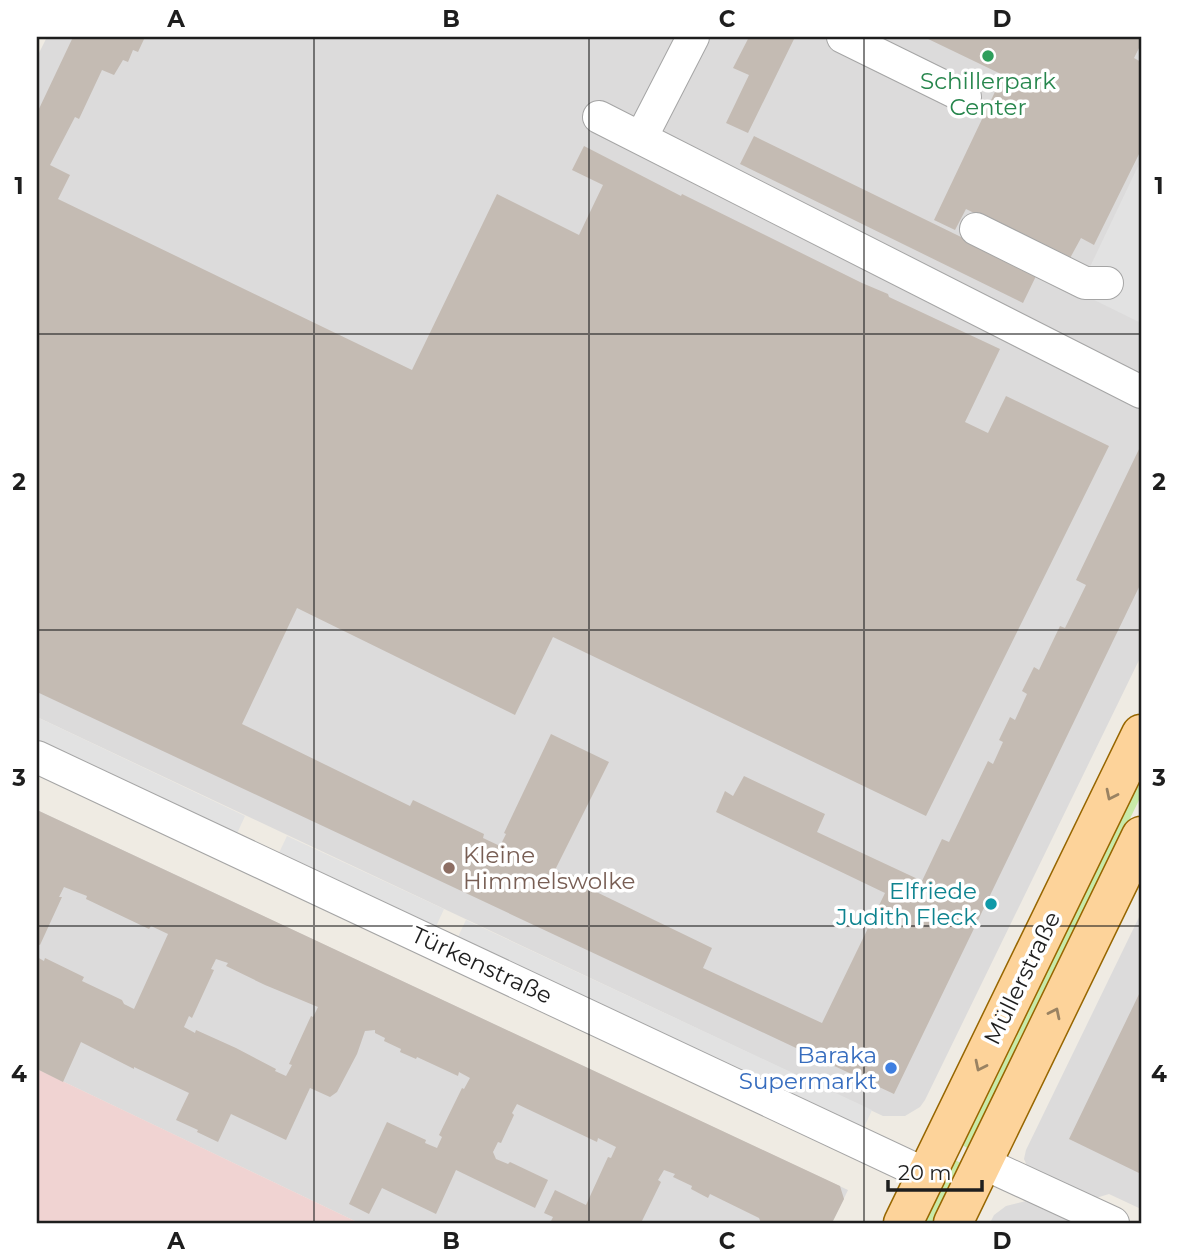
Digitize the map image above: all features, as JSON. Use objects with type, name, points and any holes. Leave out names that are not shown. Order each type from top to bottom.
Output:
[{"type":"main road","name":"Müllerstraße","points":[[903,1223],[1141,734]]},
{"type":"main road","name":"Müllerstraße","points":[[953,1223],[1141,836]]},
{"type":"street","points":[[640,138],[693,37]]},
{"type":"street","points":[[843,37],[965,97]]},
{"type":"street","points":[[599,117],[1141,392]]},
{"type":"street","points":[[976,229],[1085,283],[1107,283]]},
{"type":"street","name":"Türkenstraße","points":[[37,757],[927,1175]]},
{"type":"street","points":[[983,1163],[1113,1223]]},
{"type":"shaded area","points":[[47,37],[1141,37],[1141,656],[920,1107],[905,1116],[883,1116],[37,717],[37,57]]},
{"type":"shaded area","points":[[1141,160],[1141,323],[1078,292]]},
{"type":"shaded area","points":[[37,717],[245,816],[235,838],[37,744]]},
{"type":"shaded area","points":[[37,810],[848,1190],[832,1223],[359,1223],[37,1069]]},
{"type":"shaded area","points":[[287,836],[444,909],[434,931],[277,857]]},
{"type":"shaded area","points":[[1141,913],[1141,1209],[1109,1194],[1096,1198],[1031,1169],[1024,1159]]},
{"type":"shaded area","points":[[466,920],[872,1110],[862,1132],[456,941]]},
{"type":"shaded area","points":[[37,1069],[192,1143],[359,1223],[37,1223]]},
{"type":"shaded area","points":[[1026,1201],[1078,1223],[990,1223],[994,1215],[1006,1206]]},
{"type":"green space","points":[[1141,773],[1141,796],[970,1147],[967,1148],[961,1144]]},
{"type":"green space","points":[[955,1160],[961,1163],[961,1166],[933,1223],[923,1223]]},
{"type":"building","points":[[73,37],[145,37],[138,52],[133,50],[128,62],[123,60],[114,75],[102,70],[79,119],[75,117],[50,165],[70,175],[58,199],[412,370],[497,194],[579,235],[603,185],[572,170],[584,146],[681,196],[682,194],[1000,349],[965,422],[988,433],[1006,396],[1109,446],[926,816],[553,637],[515,715],[297,608],[242,724],[410,806],[413,800],[484,834],[483,838],[500,846],[551,734],[609,762],[555,870],[567,877],[569,873],[586,882],[584,886],[712,948],[703,968],[822,1023],[885,893],[716,812],[725,791],[733,796],[744,776],[825,814],[817,832],[922,881],[942,839],[949,842],[988,761],[993,764],[1003,742],[999,740],[1010,717],[1015,720],[1027,694],[1022,691],[1034,667],[1039,670],[1060,626],[1065,628],[1086,585],[1076,580],[1141,445],[1141,583],[894,1094],[37,692],[37,113]]},
{"type":"building","points":[[749,37],[795,37],[748,133],[726,123],[749,75],[733,68]]},
{"type":"building","points":[[924,37],[1141,37],[1141,44],[1134,58],[1141,62],[1141,150],[1094,245],[1081,238],[1069,260],[966,209],[955,230],[934,220],[1003,75]]},
{"type":"building","points":[[754,136],[1037,274],[1023,303],[740,164]]},
{"type":"building","points":[[37,810],[840,1186],[844,1199],[832,1223],[761,1223],[759,1218],[710,1194],[708,1198],[691,1189],[692,1186],[673,1177],[675,1174],[664,1170],[641,1223],[550,1223],[553,1217],[544,1213],[555,1190],[586,1205],[608,1157],[611,1158],[616,1147],[598,1138],[597,1142],[517,1104],[501,1143],[498,1142],[493,1152],[496,1159],[508,1164],[510,1162],[548,1180],[535,1208],[456,1170],[436,1214],[382,1188],[369,1214],[349,1204],[387,1122],[437,1148],[442,1137],[439,1135],[462,1088],[464,1089],[470,1078],[459,1072],[458,1076],[400,1052],[401,1049],[384,1041],[385,1038],[375,1033],[375,1030],[365,1031],[357,1054],[337,1092],[330,1097],[310,1088],[286,1140],[231,1114],[218,1142],[176,1120],[189,1093],[81,1042],[63,1082],[37,1069],[37,957],[44,961],[45,958],[84,977],[82,981],[122,1000],[134,1009],[168,934],[151,926],[149,929],[86,899],[87,896],[64,887],[40,945],[37,944]],"holes":[[[216,959],[228,963],[226,966],[318,1007],[313,1017],[311,1016],[286,1076],[236,1048],[184,1027],[189,1016],[192,1018],[214,970],[211,969]]]},
{"type":"building","points":[[1141,990],[1141,1174],[1069,1139]]},
{"type":"place","name":"Schillerpark Center","points":[[988,56]]},
{"type":"place","name":"Kleine Himmelswolke","points":[[449,868]]},
{"type":"place","name":"Elfriede Judith Fleck","points":[[991,904]]},
{"type":"place","name":"Baraka Supermarkt","points":[[891,1068]]}]
